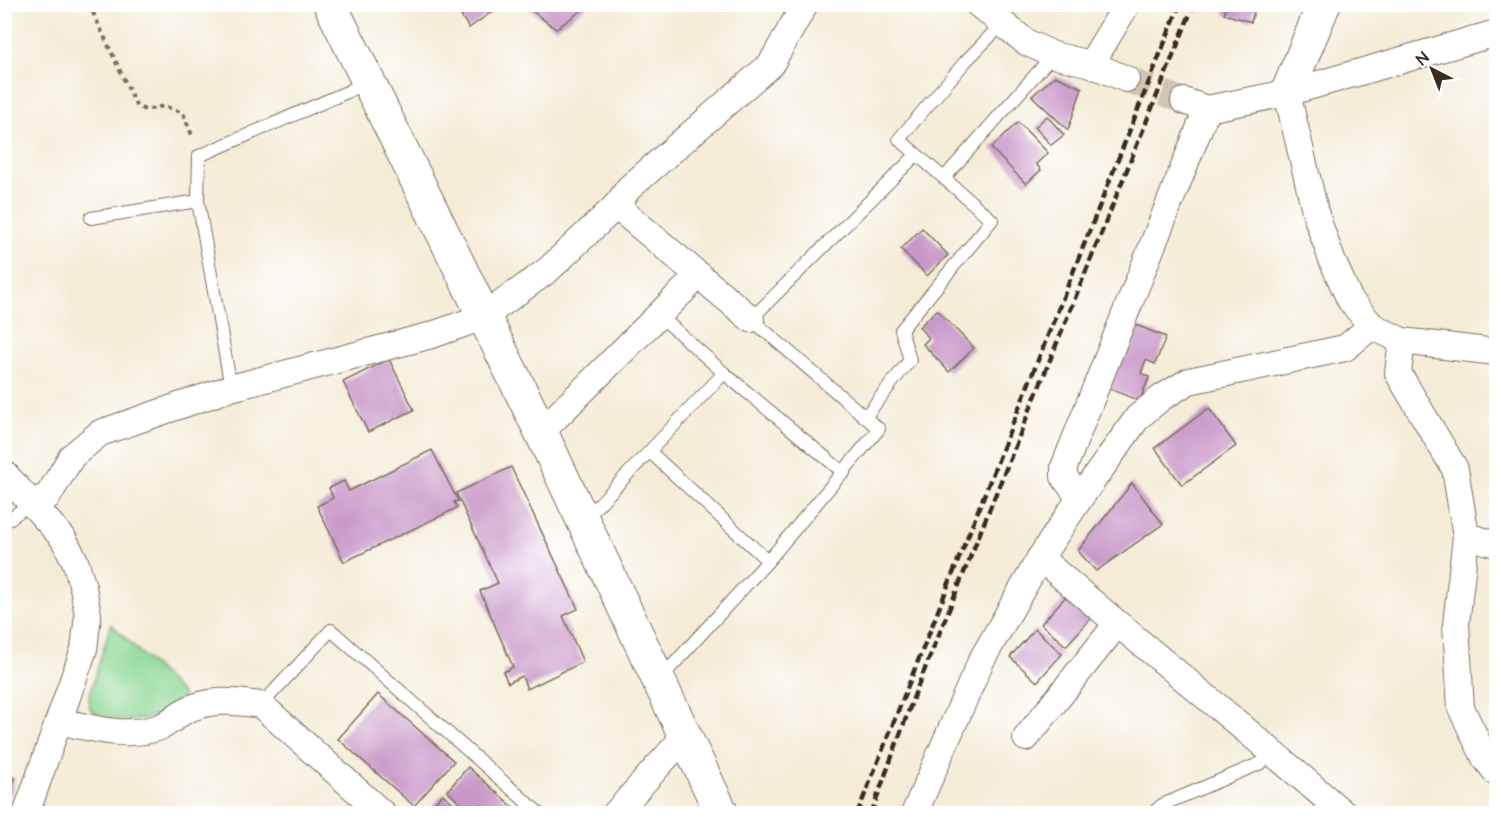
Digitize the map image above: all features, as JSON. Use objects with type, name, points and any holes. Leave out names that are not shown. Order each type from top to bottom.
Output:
[{"type":"main road","points":[[330,4],[541,432],[722,813]]},
{"type":"main road","points":[[1287,93],[1324,4]]},
{"type":"street","points":[[31,503],[48,496],[72,456],[100,432],[231,388],[432,334],[483,317],[548,270],[616,206],[629,188],[771,64],[805,4]]},
{"type":"street","points":[[978,4],[1026,42],[1053,55],[1091,64],[1126,79]]},
{"type":"street","points":[[1091,64],[1127,4]]},
{"type":"street","points":[[1080,498],[1064,477],[1064,467],[1195,105],[1287,93],[1497,33]]},
{"type":"street","points":[[1287,93],[1316,215],[1332,260],[1350,300],[1372,326],[1401,341],[1497,352]]},
{"type":"street","points":[[616,206],[751,319]]},
{"type":"street","points":[[541,432],[699,275]]},
{"type":"street","points":[[914,813],[981,660],[1040,558],[1138,417],[1161,398],[1189,381],[1345,348],[1372,326]]},
{"type":"street","points":[[1401,341],[1398,373],[1455,469],[1466,536],[1456,624],[1461,708],[1485,758],[1497,772]]},
{"type":"street","points":[[4,473],[63,538],[75,561],[88,615],[84,649],[26,813]]},
{"type":"street","points":[[1466,536],[1497,544]]},
{"type":"street","points":[[1040,558],[1344,813]]},
{"type":"street","points":[[1026,738],[1117,624]]},
{"type":"street","points":[[59,721],[94,729],[136,732],[161,727],[185,711],[207,702],[235,701],[261,705],[383,813]]},
{"type":"street","points":[[615,813],[686,735]]},
{"type":"lane","points":[[865,417],[910,360],[901,330],[992,220],[899,140],[965,62],[1002,24]]},
{"type":"lane","points":[[944,178],[1053,55]]},
{"type":"lane","points":[[231,388],[198,201],[199,156],[347,92],[368,80]]},
{"type":"lane","points":[[659,680],[768,561],[879,429],[751,319],[916,155]]},
{"type":"lane","points":[[91,218],[198,201]]},
{"type":"lane","points":[[659,315],[724,373],[844,473]]},
{"type":"lane","points":[[583,522],[724,373]]},
{"type":"lane","points":[[650,452],[768,561]]},
{"type":"lane","points":[[4,523],[31,503]]},
{"type":"lane","points":[[261,705],[331,630],[540,813]]},
{"type":"lane","points":[[1153,813],[1162,806],[1261,763],[1274,752]]},
{"type":"path","points":[[89,4],[136,105],[146,110],[164,106],[183,113],[199,156]]},
{"type":"green space","points":[[111,624],[184,696],[163,711],[143,719],[115,719],[97,714],[90,709],[89,696]]},
{"type":"building","points":[[453,4],[503,4],[469,28]]},
{"type":"building","points":[[523,4],[590,4],[556,29]]},
{"type":"building","points":[[1227,4],[1256,4],[1251,22],[1224,14]]},
{"type":"building","points":[[1055,76],[1082,88],[1068,130],[1032,96]]},
{"type":"building","points":[[1047,116],[1064,135],[1051,145],[1035,127]]},
{"type":"building","points":[[1018,122],[1048,153],[1036,164],[1041,170],[1026,184],[991,148]]},
{"type":"building","points":[[922,228],[948,255],[927,276],[901,249]]},
{"type":"building","points":[[937,310],[974,348],[949,372],[923,344],[929,338],[919,327]]},
{"type":"building","points":[[1131,323],[1166,337],[1155,364],[1146,360],[1141,373],[1149,377],[1140,401],[1105,387]]},
{"type":"building","points":[[389,359],[414,410],[368,432],[343,382]]},
{"type":"building","points":[[1209,408],[1236,446],[1182,485],[1155,448]]},
{"type":"building","points":[[432,450],[458,501],[454,502],[457,508],[344,562],[317,506],[333,498],[329,488],[344,481],[349,491]]},
{"type":"building","points":[[511,467],[578,609],[563,616],[583,662],[527,689],[522,676],[508,683],[503,672],[513,667],[480,591],[498,583],[456,493]]},
{"type":"building","points":[[1132,483],[1163,524],[1096,571],[1078,551]]},
{"type":"building","points":[[1067,595],[1092,617],[1066,646],[1041,624]]},
{"type":"building","points":[[1035,629],[1062,654],[1037,682],[1010,657]]},
{"type":"building","points":[[378,694],[454,761],[414,806],[338,739]]},
{"type":"building","points":[[468,767],[521,814],[492,814],[482,805],[475,814],[472,814],[447,791]]},
{"type":"building","points":[[4,775],[15,778],[10,796],[7,795],[5,802]]},
{"type":"building","points":[[443,794],[465,814],[425,814]]},
{"type":"tunnel","points":[[1126,79],[1184,101]]},
{"type":"railway","points":[[857,814],[1180,4]]},
{"type":"railway","points":[[871,814],[914,696],[1194,4]]}]
